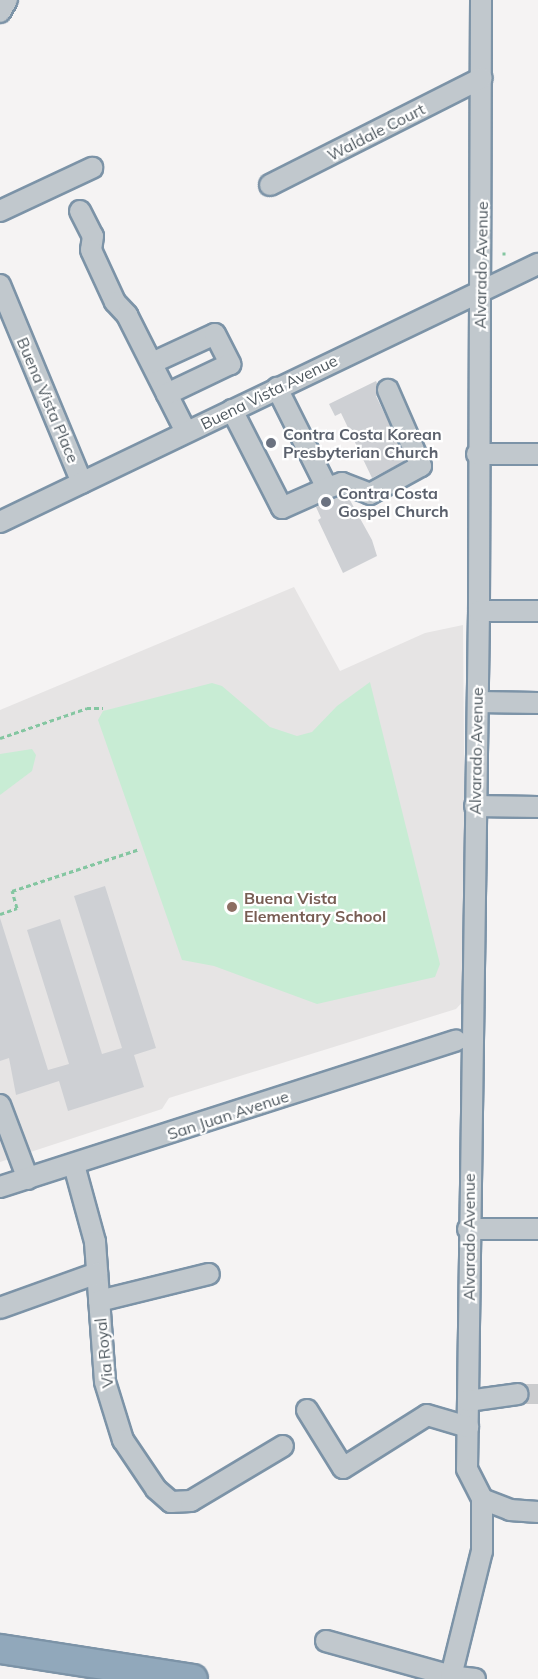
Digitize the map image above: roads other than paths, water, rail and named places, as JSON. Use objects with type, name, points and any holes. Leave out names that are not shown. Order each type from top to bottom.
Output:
[{"type":"highway","points":[[0,1649],[100,1679]]},
{"type":"highway","points":[[0,1649],[193,1679]]},
{"type":"street","points":[[0,12],[7,0]]},
{"type":"street","name":"Alvarado Avenue","points":[[481,0],[481,290],[477,454],[479,611],[468,1229],[467,1469],[482,1499]]},
{"type":"street","name":"Waldale Court","points":[[270,185],[482,78]]},
{"type":"street","points":[[0,211],[92,168]]},
{"type":"street","points":[[80,210],[93,236],[91,250],[115,302],[128,315],[186,432]]},
{"type":"street","name":"Buena Vista Avenue","points":[[0,522],[538,264]]},
{"type":"street","name":"Buena Vista Place","points":[[0,285],[82,483]]},
{"type":"street","points":[[152,363],[215,334],[230,364],[167,394]]},
{"type":"street","points":[[277,388],[327,488]]},
{"type":"street","points":[[232,410],[282,508],[342,483],[370,494],[421,466],[388,390]]},
{"type":"street","points":[[477,454],[538,454]]},
{"type":"street","points":[[479,611],[538,612]]},
{"type":"street","points":[[478,702],[538,703]]},
{"type":"street","points":[[475,806],[538,807]]},
{"type":"street","name":"San Juan Avenue","points":[[0,1187],[75,1165],[456,1041]]},
{"type":"street","points":[[0,1105],[28,1179]]},
{"type":"street","name":"Via Royal","points":[[75,1165],[95,1242],[105,1382],[123,1440],[156,1489],[171,1502],[191,1501],[284,1446]]},
{"type":"street","points":[[468,1229],[538,1230]]},
{"type":"street","points":[[0,1308],[97,1273]]},
{"type":"street","points":[[99,1301],[209,1274]]},
{"type":"street","points":[[468,1401],[518,1394]]},
{"type":"street","points":[[307,1410],[343,1468],[427,1415],[468,1427]]},
{"type":"street","points":[[451,1676],[483,1551],[482,1499],[502,1509],[538,1512]]},
{"type":"street","points":[[326,1641],[451,1676],[475,1679]]},
{"type":"tunnel","points":[[518,1394],[538,1394]]},
{"type":"place","name":"Contra Costa Korean Presbyterian Church","points":[[271,443]]},
{"type":"place","name":"Contra Costa Gospel Church","points":[[326,502]]},
{"type":"place","name":"Buena Vista Elementary School","points":[[232,907]]}]
